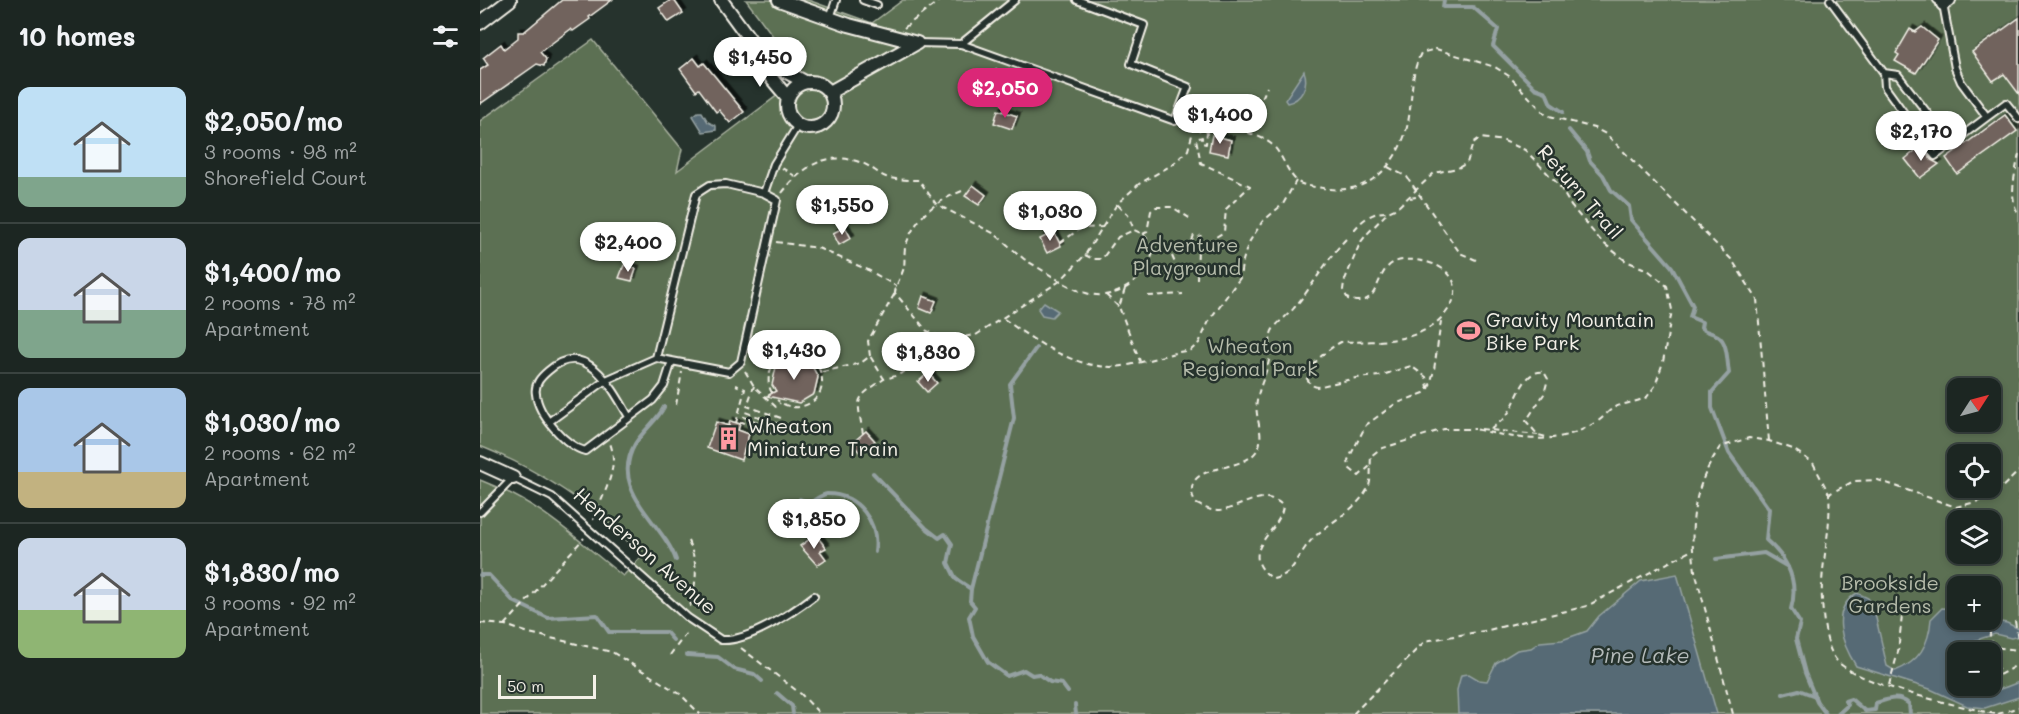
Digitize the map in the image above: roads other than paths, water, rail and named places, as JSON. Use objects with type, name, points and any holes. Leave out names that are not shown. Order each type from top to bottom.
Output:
[{"type":"street","points":[[480,22],[510,0]]},
{"type":"street","points":[[779,0],[830,19],[917,43]]},
{"type":"street","points":[[728,2],[765,60],[772,79],[788,98]]},
{"type":"street","points":[[830,92],[917,43]]},
{"type":"street","points":[[765,60],[804,82],[819,83],[830,92],[833,107],[827,122],[813,128],[798,125],[788,113],[788,98],[791,91],[804,82]]},
{"type":"street","name":"Henderson Avenue","points":[[480,463],[513,478]]},
{"type":"lane","points":[[830,19],[836,0]]},
{"type":"lane","points":[[863,0],[877,5]]},
{"type":"lane","points":[[961,44],[1016,0]]},
{"type":"lane","points":[[917,43],[961,44],[1175,120],[1188,87],[1131,64],[1144,25],[1077,0]]},
{"type":"lane","points":[[1830,0],[1884,73],[1885,87],[1935,156],[2006,103],[2019,119]]},
{"type":"lane","points":[[1943,1],[1955,68],[1961,82],[1987,117]]},
{"type":"lane","points":[[1884,73],[1898,75],[1950,144]]},
{"type":"lane","points":[[764,193],[774,164],[798,125]]},
{"type":"lane","points":[[550,421],[606,380],[656,358],[729,372],[741,362],[777,200],[764,193],[726,184],[710,185],[696,194],[656,358]]},
{"type":"lane","points":[[628,417],[606,380],[589,363],[568,361],[551,368],[539,380],[535,394],[558,434],[573,447],[585,451],[653,400],[664,386],[672,361]]},
{"type":"lane","points":[[480,512],[513,478]]},
{"type":"lane","name":"Henderson Avenue","points":[[513,478],[552,497],[688,618],[721,640],[731,641],[773,622],[814,596]]},
{"type":"water","points":[[1304,71],[1306,81],[1303,91],[1297,99],[1287,103],[1285,100]]},
{"type":"water","points":[[702,112],[708,122],[716,126],[716,130],[703,132],[693,116]]},
{"type":"water","points":[[1044,302],[1058,311],[1052,317],[1042,315],[1038,309]]},
{"type":"water","name":"Pine Lake","points":[[1677,574],[1717,714],[1458,714],[1457,690],[1461,675],[1469,674],[1479,680],[1487,681],[1496,663],[1517,650],[1531,648],[1540,642],[1562,640],[1587,631],[1599,616],[1641,581]]},
{"type":"water","points":[[1857,593],[1868,598],[1873,605],[1887,666],[1895,671],[1910,663],[1921,651],[1928,637],[1931,619],[1942,608],[1947,608],[1947,630],[2001,630],[2001,622],[2019,629],[2019,636],[2011,638],[1995,634],[1970,642],[1947,642],[1947,696],[2001,696],[2001,689],[2019,682],[2019,697],[1985,708],[1967,706],[1930,689],[1856,666],[1846,648],[1841,628],[1843,608],[1848,600]]},
{"type":"waterway","points":[[1444,0],[1443,7],[1473,7],[1498,29],[1493,46],[1535,88],[1546,92],[1551,104],[1563,112]]},
{"type":"waterway","points":[[1569,130],[1587,152],[1590,161],[1603,175],[1611,190],[1629,206],[1631,220],[1672,267],[1693,306],[1690,317],[1702,322],[1701,328],[1718,336],[1724,343],[1729,373],[1712,392],[1712,408],[1729,453],[1769,509],[1766,540],[1780,554],[1789,571],[1793,589],[1791,609],[1800,623],[1796,639],[1805,673],[1817,702],[1826,714]]},
{"type":"waterway","points":[[971,589],[1014,418],[1010,384],[1036,348]]},
{"type":"waterway","points":[[664,407],[635,444],[628,461],[628,477],[640,505],[660,532],[676,560]]},
{"type":"waterway","points":[[873,473],[926,528],[939,538],[945,534],[952,544],[948,563],[956,579],[971,589],[970,601],[975,607],[969,617],[973,636],[988,662],[1007,676],[1024,670],[1032,675],[1038,674],[1050,682],[1062,684],[1068,692]]},
{"type":"waterway","points":[[800,499],[810,503],[827,494],[849,499],[865,512],[870,521],[874,531],[875,552]]},
{"type":"waterway","points":[[1716,559],[1764,553],[1788,567]]},
{"type":"waterway","points":[[480,575],[489,575],[513,601],[548,618],[597,615],[609,632],[666,632],[673,640]]},
{"type":"waterway","points":[[687,655],[718,657],[734,669],[754,674],[762,681]]},
{"type":"waterway","points":[[1783,694],[1799,690],[1815,696]]},
{"type":"waterway","points":[[777,693],[792,706],[793,714]]},
{"type":"waterway","points":[[1838,714],[1848,705],[1845,701],[1851,699],[1865,711],[1875,710],[1876,703],[1901,699],[1909,704],[1910,714]]},
{"type":"waterway","points":[[1075,705],[1076,714]]},
{"type":"place","name":"Gravity Mountain Bike Park","points":[[1468,331]]},
{"type":"place","name":"Wheaton Miniature Train","points":[[729,438]]},
{"type":"park label","name":"Adventure Playground","points":[[1187,256]]},
{"type":"park label","name":"Wheaton Regional Park","points":[[1250,358]]},
{"type":"park label","name":"Brookside Gardens","points":[[1890,594]]}]
